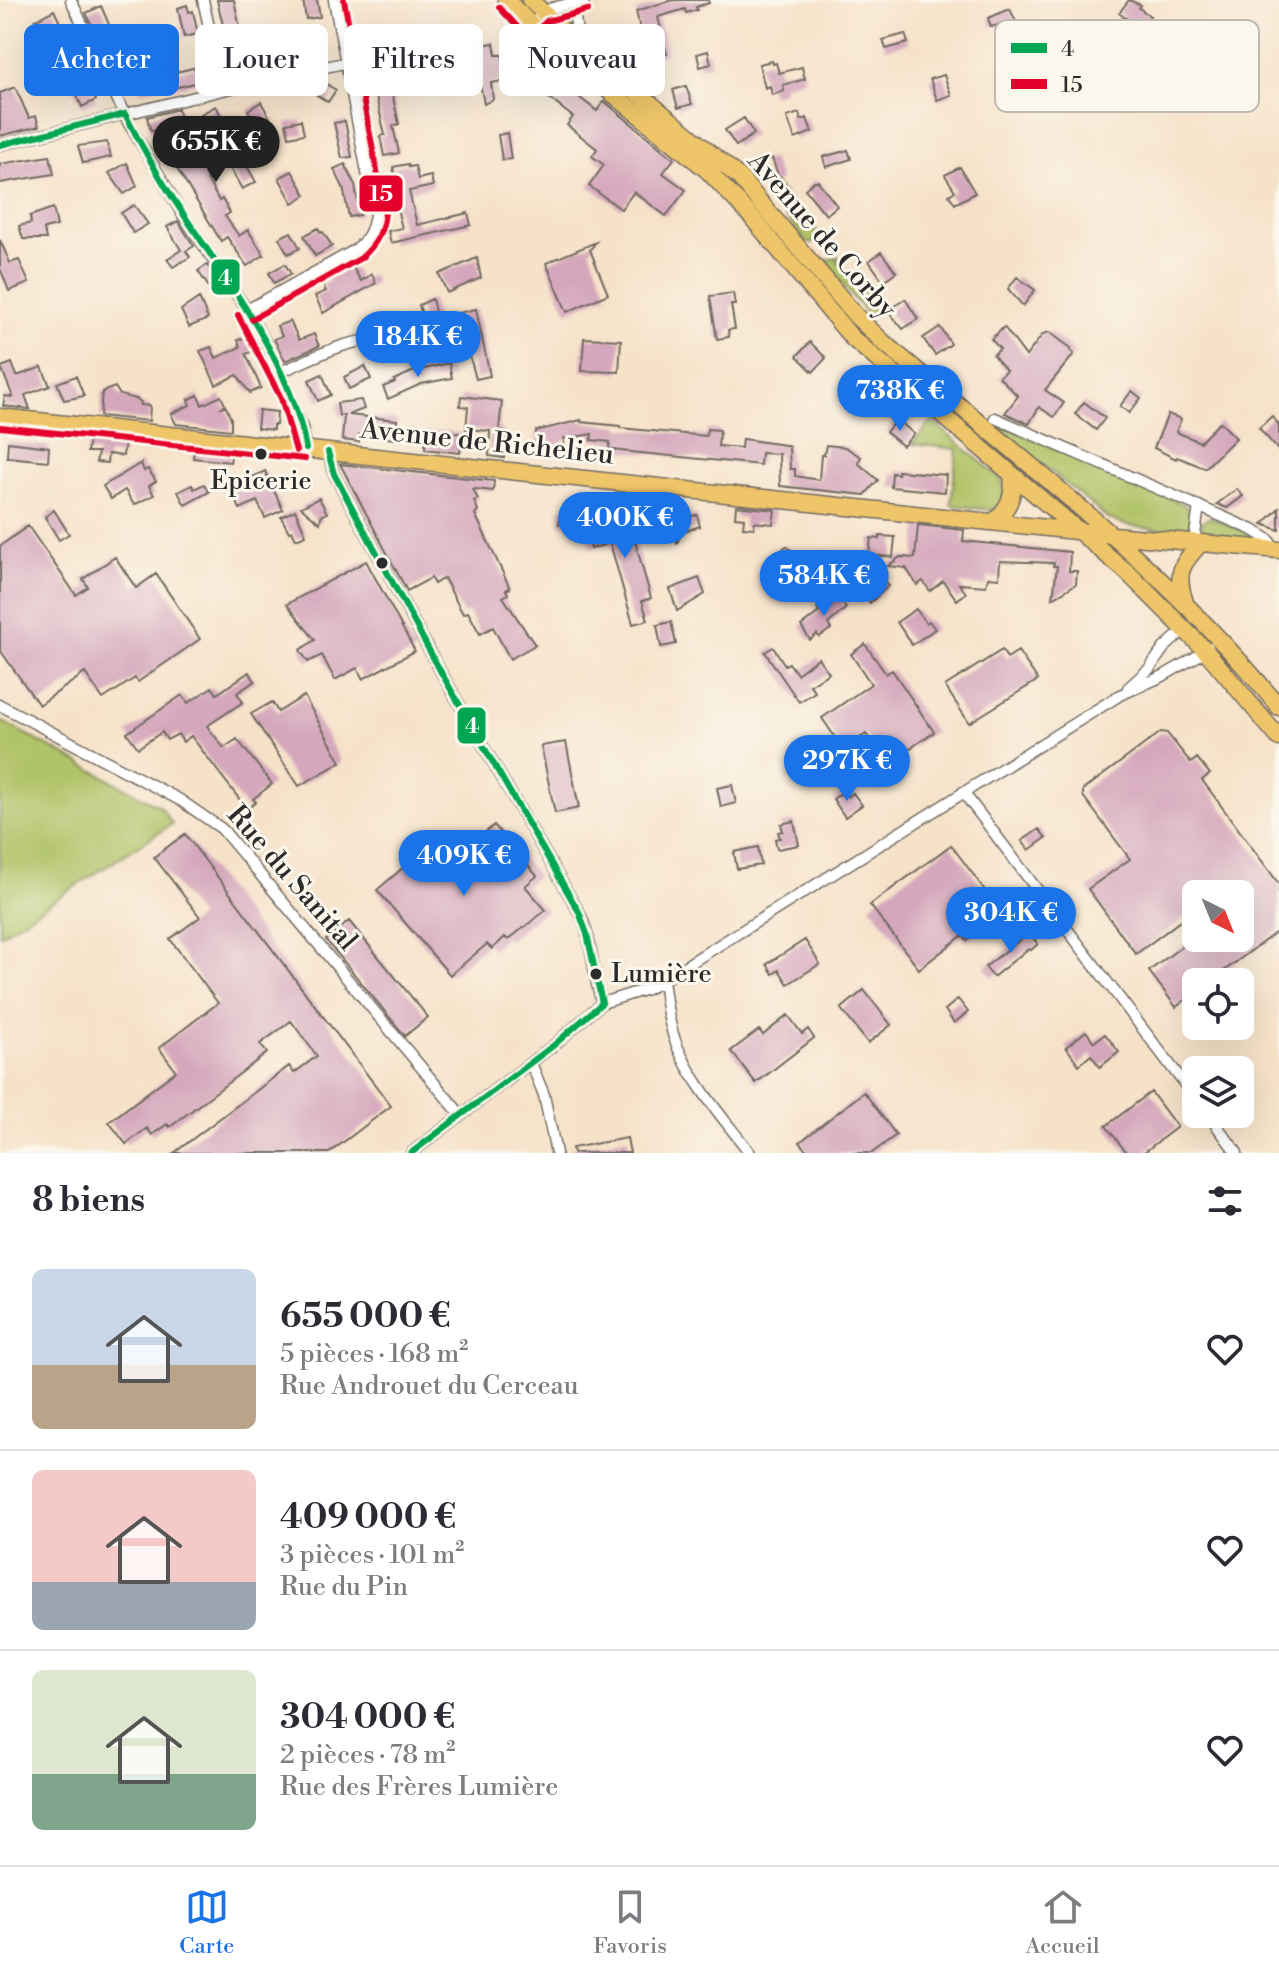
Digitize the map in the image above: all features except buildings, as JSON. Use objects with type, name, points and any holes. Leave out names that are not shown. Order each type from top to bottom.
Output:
[{"type":"main road","name":"Avenue de Corby","points":[[514,3],[529,24]]},
{"type":"main road","name":"Avenue de Corby","points":[[536,6],[556,24]]},
{"type":"main road","name":"Avenue de Corby","points":[[617,96],[706,169],[749,214],[852,338],[1081,531],[1183,628],[1279,738]]},
{"type":"main road","name":"Avenue de Corby","points":[[642,96],[739,177],[856,316],[883,342],[1113,535],[1216,635],[1279,707]]},
{"type":"main road","name":"Avenue de Richelieu","points":[[0,417],[1113,535],[1276,549]]},
{"type":"main road","points":[[995,521],[1009,505],[1014,486],[1012,475]]},
{"type":"main road","points":[[1185,603],[1179,582],[1181,571],[1198,543]]},
{"type":"street","points":[[71,0],[125,114],[181,212],[247,310],[280,372],[302,427],[306,449]]},
{"type":"street","points":[[203,0],[208,24]]},
{"type":"street","points":[[334,0],[344,47]]},
{"type":"street","points":[[529,24],[536,6],[584,0]]},
{"type":"street","points":[[576,24],[575,17],[584,0]]},
{"type":"street","points":[[0,145],[198,96]]},
{"type":"street","points":[[247,310],[355,250],[366,241],[373,228],[375,214],[353,96]]},
{"type":"street","points":[[280,372],[352,341],[372,338],[391,340]]},
{"type":"street","points":[[995,418],[1253,530],[1269,540],[1276,549]]},
{"type":"street","points":[[328,452],[334,474],[442,674],[579,912],[589,938],[596,986],[602,1003]]},
{"type":"street","points":[[1198,543],[1199,506]]},
{"type":"street","points":[[1120,695],[1149,669],[1183,628],[1202,621]]},
{"type":"street","points":[[411,1153],[531,1063],[602,1003],[647,989],[663,980],[1120,695],[1163,676],[1206,651],[1216,635]]},
{"type":"street","name":"Rue du Sanital","points":[[0,705],[180,800],[222,829],[461,1115]]},
{"type":"street","points":[[963,792],[1182,1081]]},
{"type":"street","points":[[663,980],[678,1047],[694,1078],[750,1153]]},
{"type":"street","points":[[531,1063],[544,1095],[556,1153]]},
{"type":"street","points":[[1218,1128],[1237,1153]]},
{"type":"green space","points":[[774,183],[814,231],[822,232],[812,243],[807,243],[762,186]]},
{"type":"green space","points":[[839,257],[837,261],[877,308],[868,315],[823,261]]},
{"type":"green space","points":[[932,421],[1001,479],[1003,498],[995,508],[951,505],[957,449],[912,444]]},
{"type":"green space","points":[[997,423],[1185,505],[1190,515],[1190,526],[1182,532],[1125,525],[1107,518],[995,425]]},
{"type":"green space","points":[[1210,517],[1252,535],[1254,540],[1206,536],[1201,531],[1202,522]]},
{"type":"green space","points":[[3,722],[161,807],[172,824],[0,935],[0,725]]},
{"type":"transit line","name":"15","points":[[252,319],[361,258],[375,243],[383,226],[385,212],[344,0]]},
{"type":"transit line","name":"15","points":[[499,7],[522,32],[529,34],[547,21],[588,10]]},
{"type":"transit line","name":"4","points":[[125,114],[160,178],[257,327],[288,387],[306,449]]},
{"type":"transit line","name":"4","points":[[0,145],[125,114]]},
{"type":"transit line","name":"15","points":[[238,315],[281,398],[296,451]]},
{"type":"transit line","name":"15","points":[[0,427],[305,459]]},
{"type":"transit line","name":"4","points":[[328,452],[334,474],[442,674],[579,912],[602,1003]]},
{"type":"transit line","name":"4","points":[[411,1153],[554,1045],[602,1003]]},
{"type":"place","name":"Epicerie","points":[[261,454]]},
{"type":"place","name":"Lumière","points":[[596,974]]}]
